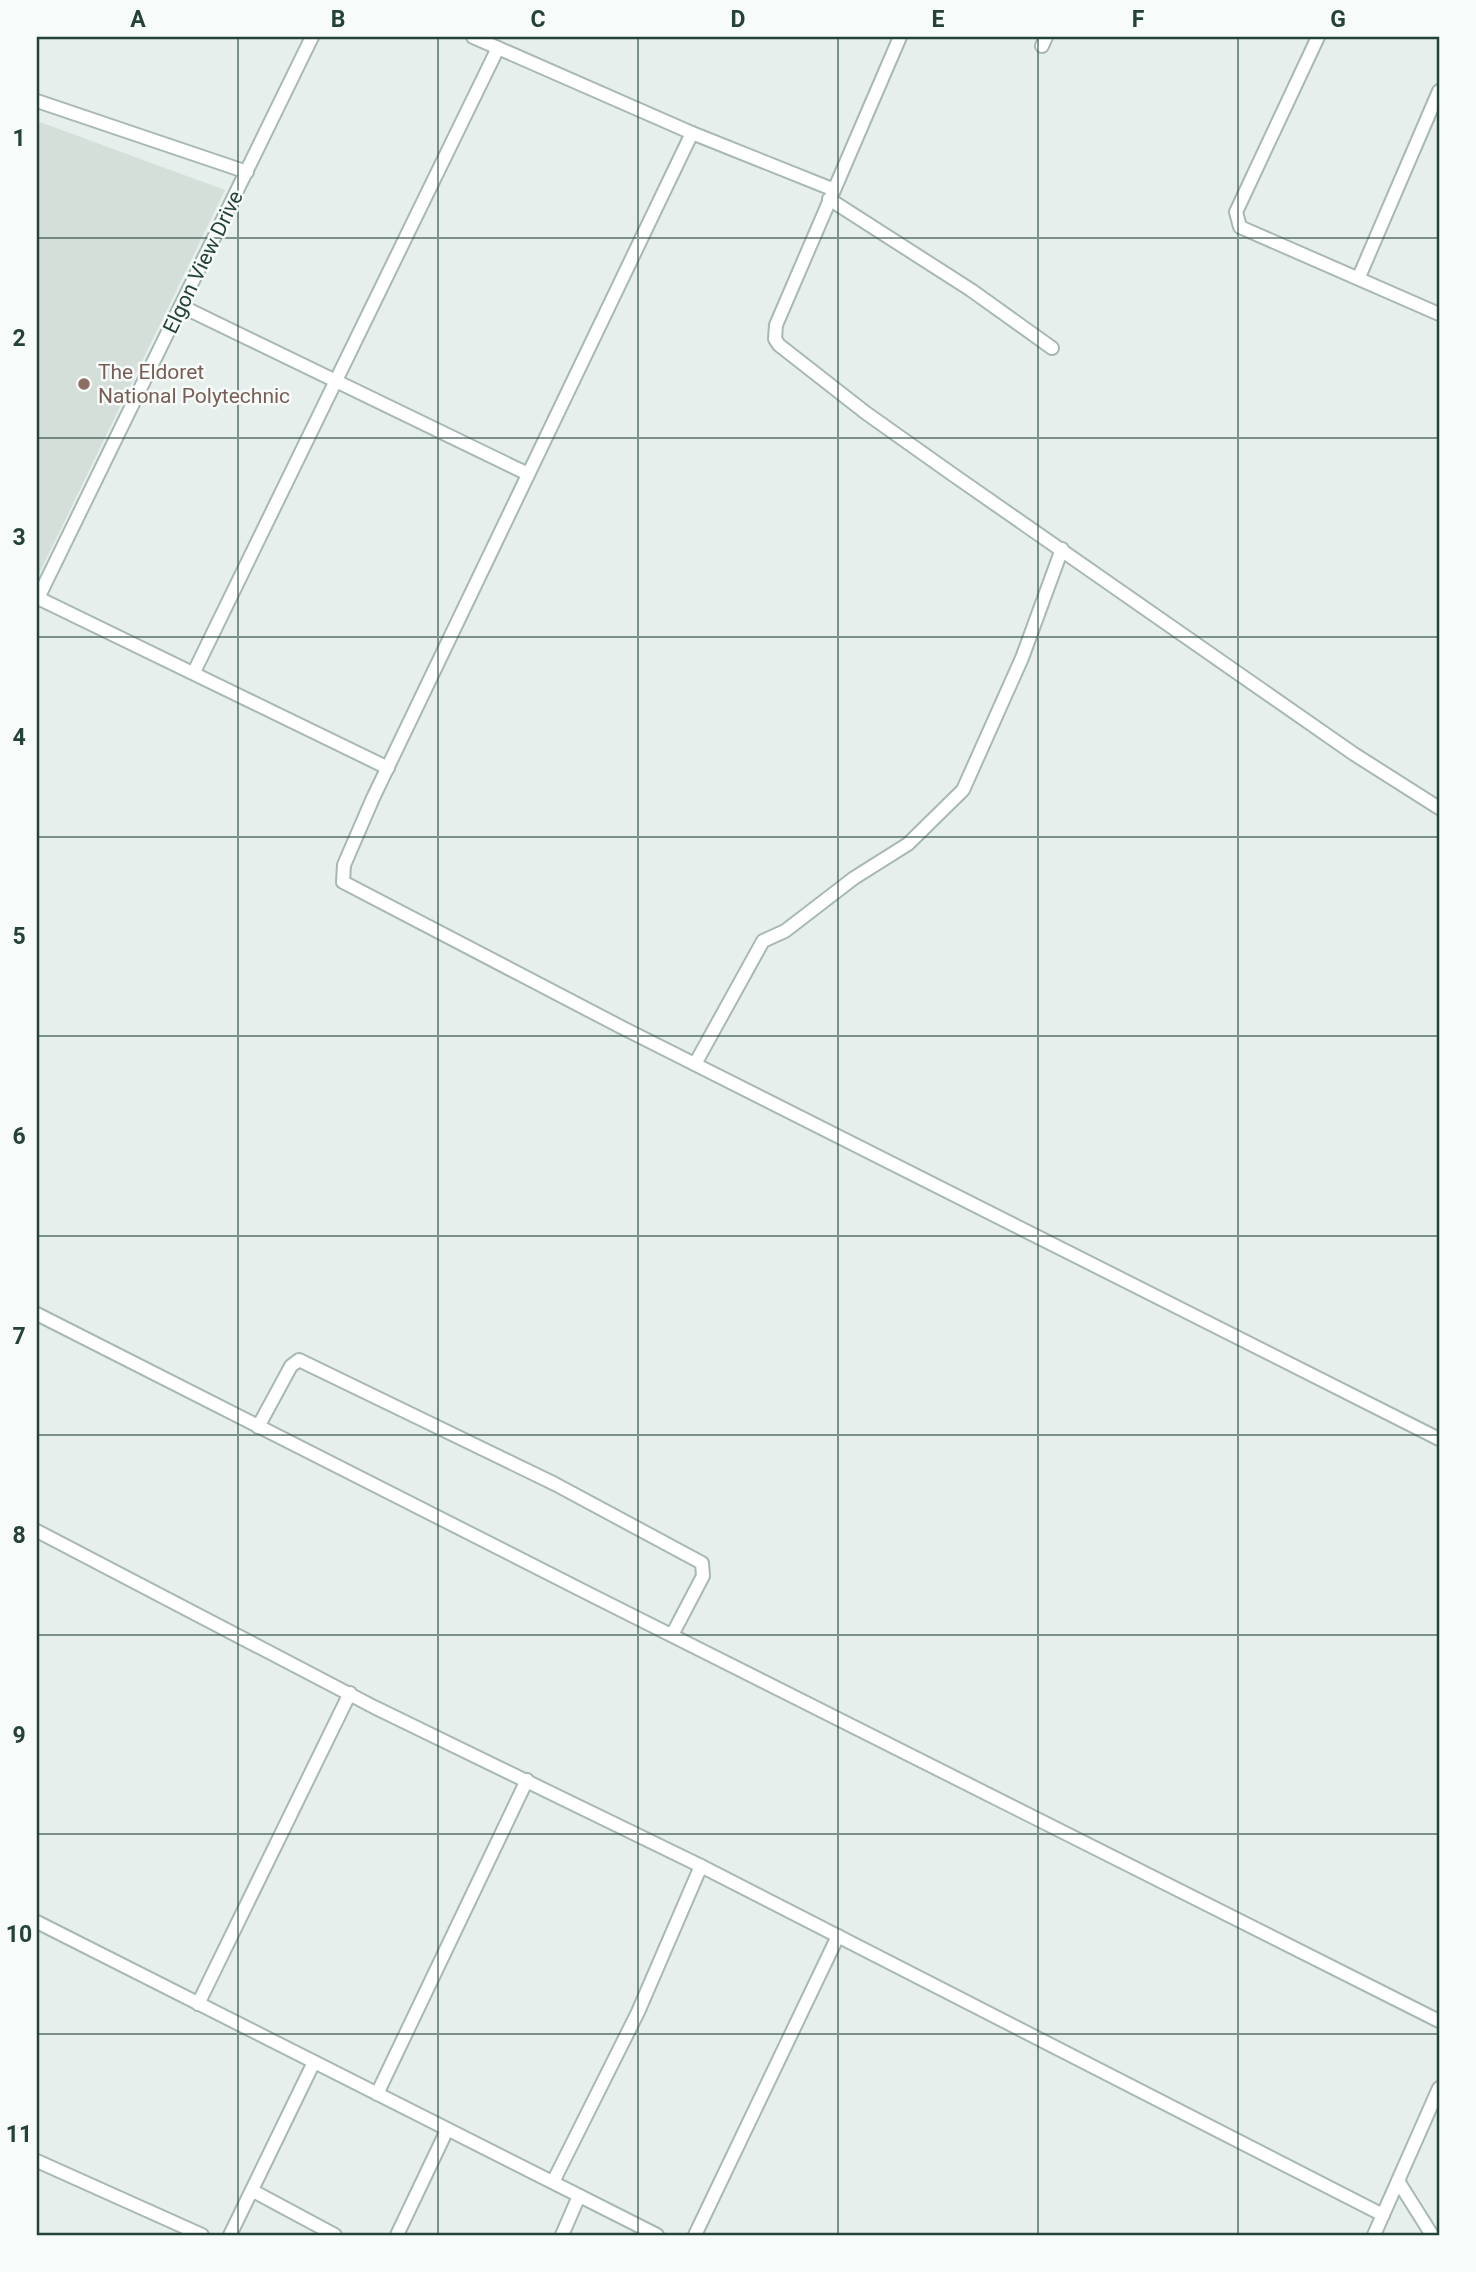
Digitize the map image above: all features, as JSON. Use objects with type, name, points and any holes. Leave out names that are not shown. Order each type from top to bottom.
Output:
[{"type":"street","name":"Elgon View Drive","points":[[37,599],[312,37]]},
{"type":"street","points":[[473,37],[830,194],[1052,348]]},
{"type":"street","points":[[900,37],[830,194],[776,325],[775,339],[779,345],[866,413],[1354,754],[1439,808]]},
{"type":"street","points":[[1318,37],[1236,217],[1240,227],[1439,314]]},
{"type":"street","points":[[194,672],[498,48]]},
{"type":"street","points":[[1359,277],[1439,92]]},
{"type":"street","points":[[37,101],[247,172]]},
{"type":"street","points":[[692,133],[388,768],[344,864],[343,882],[695,1064],[1439,1439]]},
{"type":"street","points":[[181,306],[528,474]]},
{"type":"street","points":[[695,1064],[763,940],[785,931],[854,878],[908,844],[963,790],[1022,658],[1062,549]]},
{"type":"street","points":[[37,599],[194,672],[388,768]]},
{"type":"street","points":[[37,1314],[832,1718],[969,1784],[1439,2021]]},
{"type":"street","points":[[258,1427],[291,1366],[299,1360],[555,1484],[702,1563],[703,1576],[672,1635]]},
{"type":"street","points":[[37,1531],[350,1693],[701,1866],[1384,2215]]},
{"type":"street","points":[[198,2004],[350,1693]]},
{"type":"street","points":[[377,2094],[527,1780]]},
{"type":"street","points":[[553,2182],[638,2012],[701,1866]]},
{"type":"street","points":[[37,1922],[657,2235]]},
{"type":"street","points":[[695,2235],[838,1936]]},
{"type":"street","points":[[230,2235],[314,2062]]},
{"type":"street","points":[[1374,2235],[1439,2088]]},
{"type":"street","points":[[397,2235],[447,2130]]},
{"type":"street","points":[[37,2161],[202,2235]]},
{"type":"street","points":[[1398,2181],[1433,2235]]},
{"type":"street","points":[[253,2191],[335,2235]]},
{"type":"street","points":[[562,2235],[579,2196]]},
{"type":"shaded area","name":"The Eldoret National Polytechnic","points":[[37,121],[225,190],[37,578]]},
{"type":"place","name":"The Eldoret National Polytechnic","points":[[84,384]]}]
